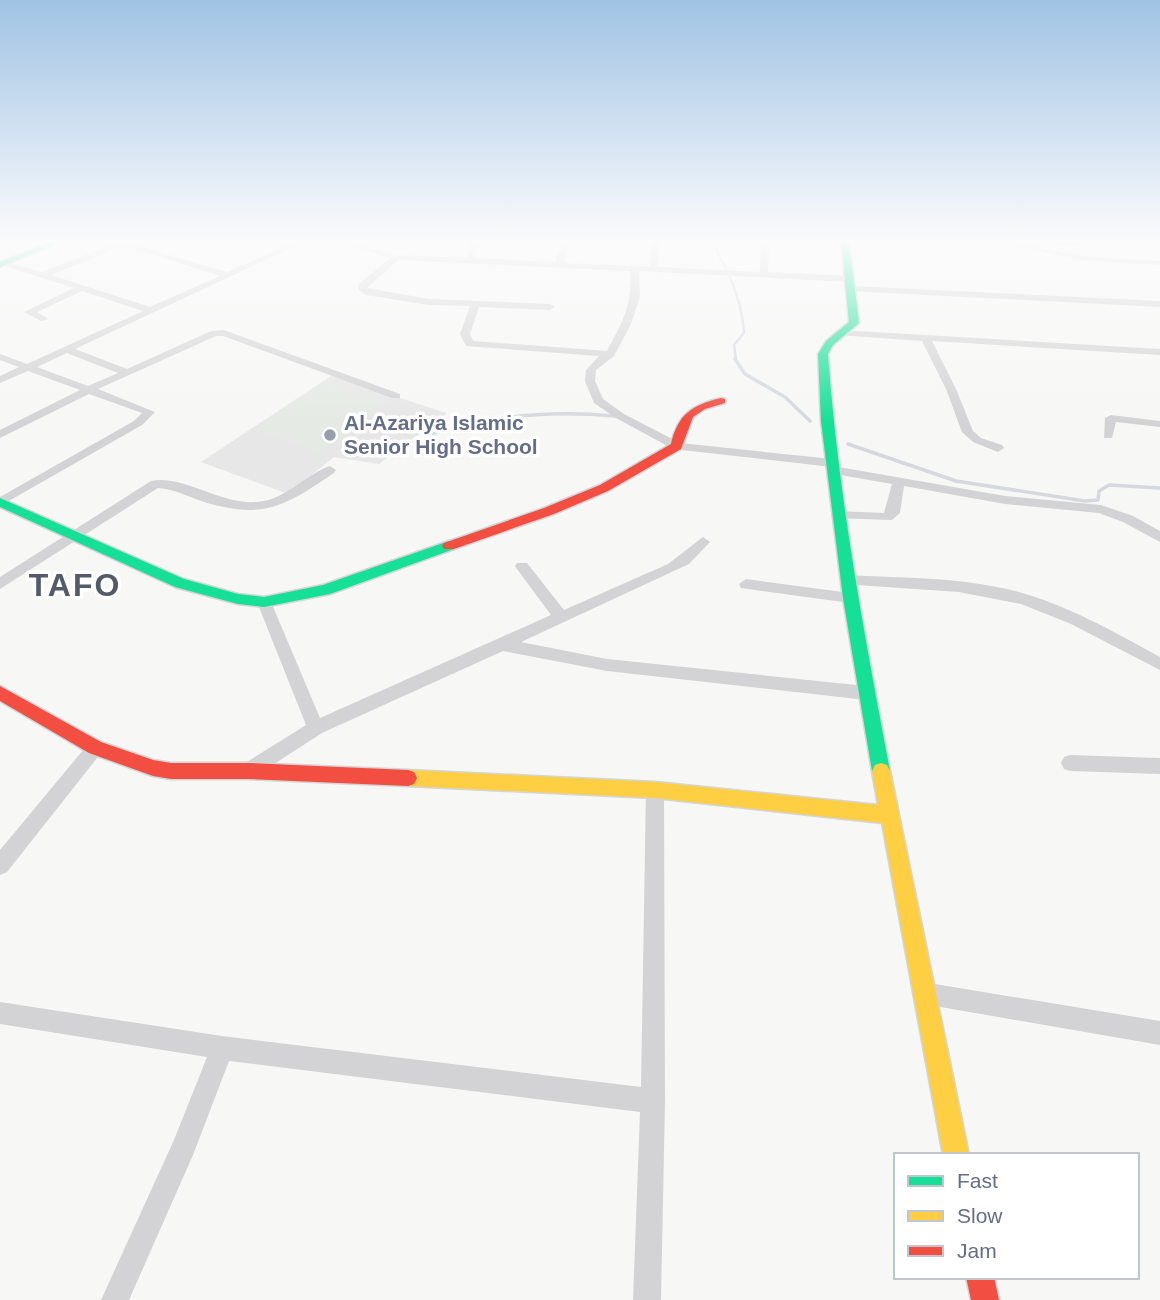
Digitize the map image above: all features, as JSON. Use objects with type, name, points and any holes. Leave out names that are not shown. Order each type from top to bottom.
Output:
[{"type":"street","points":[[44,319],[29,311],[51,302]]},
{"type":"street","points":[[124,302],[149,310]]},
{"type":"street","points":[[0,380],[167,302]]},
{"type":"street","points":[[441,302],[550,307]]},
{"type":"street","points":[[634,302],[610,354],[597,362],[591,370],[590,381],[598,401],[620,416],[677,446],[832,466],[1005,500],[1101,509],[1128,519],[1160,537]]},
{"type":"street","points":[[852,302],[854,323],[826,344],[824,354],[832,466],[866,693],[956,1153]]},
{"type":"street","points":[[1124,302],[1160,304]]},
{"type":"street","points":[[475,304],[465,334],[469,344],[610,354]]},
{"type":"street","points":[[0,435],[200,337],[224,333],[396,396]]},
{"type":"street","points":[[841,333],[1160,352]]},
{"type":"street","points":[[926,340],[968,432],[977,440],[998,448]]},
{"type":"street","points":[[66,349],[126,372]]},
{"type":"street","points":[[0,358],[147,410],[149,415],[0,502]]},
{"type":"street","points":[[677,446],[680,427],[687,411],[721,401]]},
{"type":"street","points":[[1108,436],[1111,418],[1121,417],[1160,424]]},
{"type":"street","points":[[0,502],[180,583],[238,599],[264,602],[325,590],[549,511],[604,488],[677,446]]},
{"type":"street","points":[[0,584],[155,484],[167,485],[221,503],[261,508],[286,498],[330,470]]},
{"type":"street","points":[[838,515],[887,517],[893,513],[900,481]]},
{"type":"street","points":[[248,771],[316,728],[673,568],[703,542]]},
{"type":"street","points":[[522,566],[561,617]]},
{"type":"street","points":[[847,580],[953,587],[1025,600],[1096,631],[1160,664]]},
{"type":"street","points":[[747,584],[850,598]]},
{"type":"street","points":[[264,602],[316,728]]},
{"type":"street","points":[[500,644],[607,665],[866,693]]},
{"type":"street","points":[[0,693],[95,748],[153,768],[171,771],[248,771],[655,790],[890,815]]},
{"type":"street","points":[[0,865],[95,748]]},
{"type":"street","points":[[1070,763],[1160,766]]},
{"type":"street","points":[[647,1300],[653,1101],[655,790]]},
{"type":"street","points":[[923,993],[1160,1033]]},
{"type":"street","points":[[0,1013],[222,1048],[653,1101]]},
{"type":"street","points":[[115,1300],[184,1146],[222,1048]]},
{"type":"street","points":[[980,1279],[985,1300]]},
{"type":"shaded area","name":"Al-Azariya Islamic Senior High School","points":[[331,376],[447,413],[379,464],[334,457],[288,494],[201,462]]},
{"type":"shaded area","points":[[325,382],[387,402],[320,453],[255,430]]},
{"type":"waterway","points":[[736,360],[734,345],[744,333],[738,302]]},
{"type":"waterway","points":[[735,359],[745,374],[785,397],[810,421]]},
{"type":"waterway","points":[[428,435],[474,423],[520,416],[615,416]]},
{"type":"waterway","points":[[848,444],[956,481],[1085,501],[1098,500],[1099,491],[1109,485],[1160,488]]},
{"type":"traffic: fast","points":[[852,302],[854,323],[829,343],[823,354],[827,421],[850,598],[881,771]]},
{"type":"traffic: fast","points":[[0,502],[180,583],[238,599],[264,602],[325,590],[449,546]]},
{"type":"traffic: slow","points":[[881,771],[956,1153]]},
{"type":"traffic: slow","points":[[408,778],[655,790],[890,815]]},
{"type":"traffic: jam","points":[[449,546],[549,511],[604,488],[677,446],[682,426],[689,414],[701,406],[721,401]]},
{"type":"traffic: jam","points":[[0,693],[95,748],[153,768],[171,771],[248,771],[408,778]]},
{"type":"traffic: jam","points":[[980,1279],[985,1300]]},
{"type":"place","name":"Al-Azariya Islamic Senior High School","points":[[330,435]]},
{"type":"district","name":"TAFO","points":[[75,585]]}]
